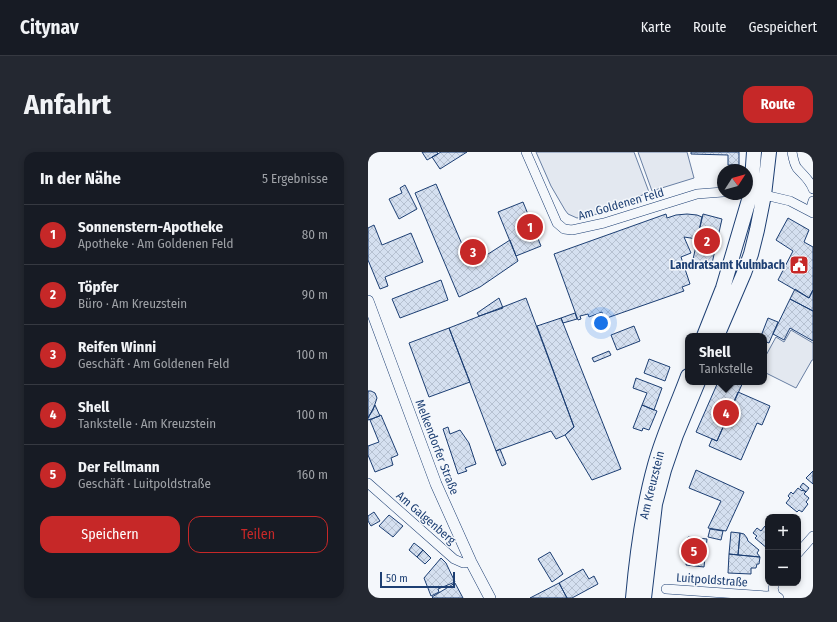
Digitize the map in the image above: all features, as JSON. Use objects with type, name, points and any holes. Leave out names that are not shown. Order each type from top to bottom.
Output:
[{"type":"main road","points":[[718,333],[744,273],[757,230],[754,194],[754,152]]},
{"type":"main road","points":[[705,333],[723,288],[769,152]]},
{"type":"main road","name":"Am Kreuzstein","points":[[633,598],[641,532],[653,472],[685,384]]},
{"type":"main road","name":"Am Kreuzstein","points":[[644,598],[655,504],[664,470],[676,435],[697,385]]},
{"type":"street","name":"Am Goldenen Feld","points":[[526,152],[558,223],[564,229],[572,230],[604,224],[697,194],[717,192]]},
{"type":"street","points":[[792,152],[796,167],[802,172],[813,189]]},
{"type":"street","points":[[754,194],[790,201],[811,212],[813,201]]},
{"type":"street","name":"Melkendorfer Straße","points":[[368,301],[436,484],[490,598]]},
{"type":"street","name":"Am Galgenberg","points":[[368,483],[454,559],[463,563],[472,562]]},
{"type":"street","points":[[801,550],[813,536]]},
{"type":"street","points":[[774,586],[773,588],[777,597]]},
{"type":"street","name":"Luitpoldstraße","points":[[666,589],[777,597]]},
{"type":"shaded area","points":[[536,152],[634,152],[649,192],[602,213],[577,218],[568,214],[565,210],[551,186]]},
{"type":"shaded area","points":[[638,152],[687,152],[694,178],[652,191]]},
{"type":"shaded area","points":[[791,330],[813,343],[813,360],[796,388],[767,374],[767,354],[776,337],[784,342]]},
{"type":"building","points":[[422,152],[437,152],[438,154],[427,160]]},
{"type":"building","points":[[441,152],[467,152],[440,169],[432,157]]},
{"type":"building","points":[[691,152],[739,152],[739,164],[728,164],[728,155],[691,154]]},
{"type":"building","points":[[436,184],[471,265],[510,240],[518,261],[480,287],[459,297],[415,193]]},
{"type":"building","points":[[405,185],[417,209],[399,219],[389,199],[402,193],[400,188]]},
{"type":"building","points":[[523,202],[541,246],[516,256],[498,212]]},
{"type":"building","points":[[666,214],[667,218],[687,214],[702,217],[697,239],[684,237],[691,253],[681,257],[690,284],[682,287],[684,291],[604,319],[602,312],[589,317],[588,314],[580,316],[581,319],[578,320],[554,254]]},
{"type":"building","points":[[703,214],[722,219],[711,268],[692,264]]},
{"type":"building","name":"Landratsamt Kulmbach","points":[[788,218],[809,230],[804,242],[813,247],[813,290],[809,298],[778,280],[793,251],[776,240]]},
{"type":"building","points":[[374,225],[382,245],[411,233],[423,262],[385,277],[388,286],[380,289],[368,260],[368,228]]},
{"type":"building","points":[[441,280],[448,300],[400,318],[392,299]]},
{"type":"building","points":[[795,289],[809,298],[813,290],[813,311],[790,299]]},
{"type":"building","points":[[499,298],[503,308],[479,316],[477,313]]},
{"type":"building","points":[[526,298],[574,427],[565,435],[556,439],[551,431],[496,451],[449,328]]},
{"type":"building","points":[[790,299],[813,311],[813,341],[790,328],[784,340],[773,334]]},
{"type":"building","points":[[575,313],[577,319],[563,323],[561,318]]},
{"type":"building","points":[[561,318],[621,469],[592,480],[565,435],[574,427],[537,326]]},
{"type":"building","points":[[768,318],[778,322],[769,343],[767,342],[767,333],[762,333]]},
{"type":"building","points":[[634,326],[640,341],[617,350],[611,335]]},
{"type":"building","points":[[449,328],[470,382],[429,397],[409,343]]},
{"type":"building","points":[[609,351],[611,355],[594,362],[592,358]]},
{"type":"building","points":[[649,359],[670,367],[665,381],[644,373]]},
{"type":"building","points":[[636,378],[662,388],[654,410],[642,405],[647,393],[633,388]]},
{"type":"building","points":[[717,385],[742,385],[717,441],[696,432]]},
{"type":"building","points":[[368,391],[375,393],[377,398],[373,410],[368,418]]},
{"type":"building","points":[[738,392],[770,406],[762,425],[757,423],[741,460],[709,446],[712,439],[717,441]]},
{"type":"building","points":[[375,405],[380,416],[368,420],[368,418]]},
{"type":"building","points":[[642,405],[657,411],[649,430],[643,428],[642,431],[633,428]]},
{"type":"building","points":[[381,415],[398,455],[391,458],[393,465],[375,472],[368,455],[368,446],[379,442],[370,420]]},
{"type":"building","points":[[448,427],[450,434],[460,430],[469,443],[476,464],[465,468],[467,471],[458,474],[443,429]]},
{"type":"building","points":[[500,449],[506,464],[502,466],[496,451]]},
{"type":"building","points":[[696,470],[744,492],[726,531],[708,528],[721,501],[689,488]]},
{"type":"building","points":[[813,471],[813,484],[806,478]]},
{"type":"building","points":[[803,483],[809,488],[806,492],[800,487]]},
{"type":"building","points":[[798,488],[806,492],[804,494],[809,498],[806,502],[808,504],[802,512],[799,510],[797,512],[786,503],[790,498],[788,496],[791,492],[793,494]]},
{"type":"building","points":[[374,512],[380,521],[371,526],[368,521],[368,516]]},
{"type":"building","points":[[389,515],[403,526],[393,537],[379,526]]},
{"type":"building","points":[[765,526],[765,546],[755,538],[757,536],[753,533],[757,528],[761,531]]},
{"type":"building","points":[[710,529],[723,531],[721,540],[708,537]]},
{"type":"building","points":[[731,532],[740,533],[738,555],[729,554]]},
{"type":"building","points":[[740,533],[744,534],[748,541],[759,550],[757,553],[760,557],[738,555]]},
{"type":"building","points":[[688,537],[707,539],[704,567],[686,565],[687,557],[683,557],[681,554],[682,548],[687,547]]},
{"type":"building","points":[[414,543],[423,550],[417,557],[409,550]]},
{"type":"building","points":[[423,550],[431,558],[425,564],[417,557]]},
{"type":"building","points":[[550,552],[563,574],[552,582],[538,559]]},
{"type":"building","points":[[729,554],[760,557],[759,564],[757,564],[756,568],[751,568],[751,574],[728,573]]},
{"type":"building","points":[[441,558],[446,563],[455,582],[438,589],[439,592],[431,596],[424,578]]},
{"type":"building","points":[[583,569],[589,579],[594,576],[598,584],[572,598],[567,598],[559,583]]},
{"type":"building","points":[[455,583],[463,598],[432,597]]},
{"type":"building","points":[[559,583],[567,598],[530,598]]},
{"type":"place","name":"Sonnenstern-Apotheke","points":[[530,227]]},
{"type":"place","name":"Töpfer","points":[[707,241]]},
{"type":"place","name":"Reifen Winni","points":[[473,252]]},
{"type":"place","name":"Landratsamt Kulmbach","points":[[799,265]]},
{"type":"place","name":"Shell","points":[[726,413]]},
{"type":"place","name":"Der Fellmann","points":[[694,551]]}]
